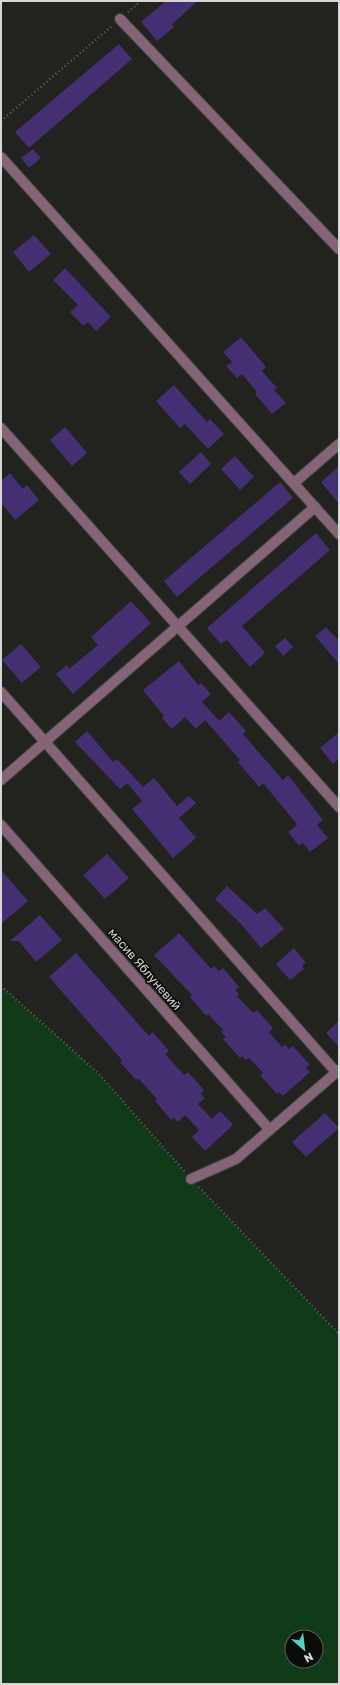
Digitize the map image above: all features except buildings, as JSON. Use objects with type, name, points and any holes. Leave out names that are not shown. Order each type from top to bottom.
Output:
[{"type":"street","points":[[120,19],[339,249]]},
{"type":"street","points":[[1,157],[339,534]]},
{"type":"street","points":[[1,428],[339,807]]},
{"type":"street","points":[[294,483],[339,444]]},
{"type":"street","points":[[1,780],[179,627],[315,507]]},
{"type":"street","points":[[1,692],[338,1071],[236,1158],[191,1179]]},
{"type":"street","name":"масив Яблуневий","points":[[1,825],[269,1129]]},
{"type":"path","points":[[1,121],[141,1]]},
{"type":"path","points":[[1,986],[100,1074],[191,1179],[339,1334]]},
{"type":"green space","points":[[1,986],[99,1074],[191,1179],[339,1334],[339,1684],[1,1684]]}]
